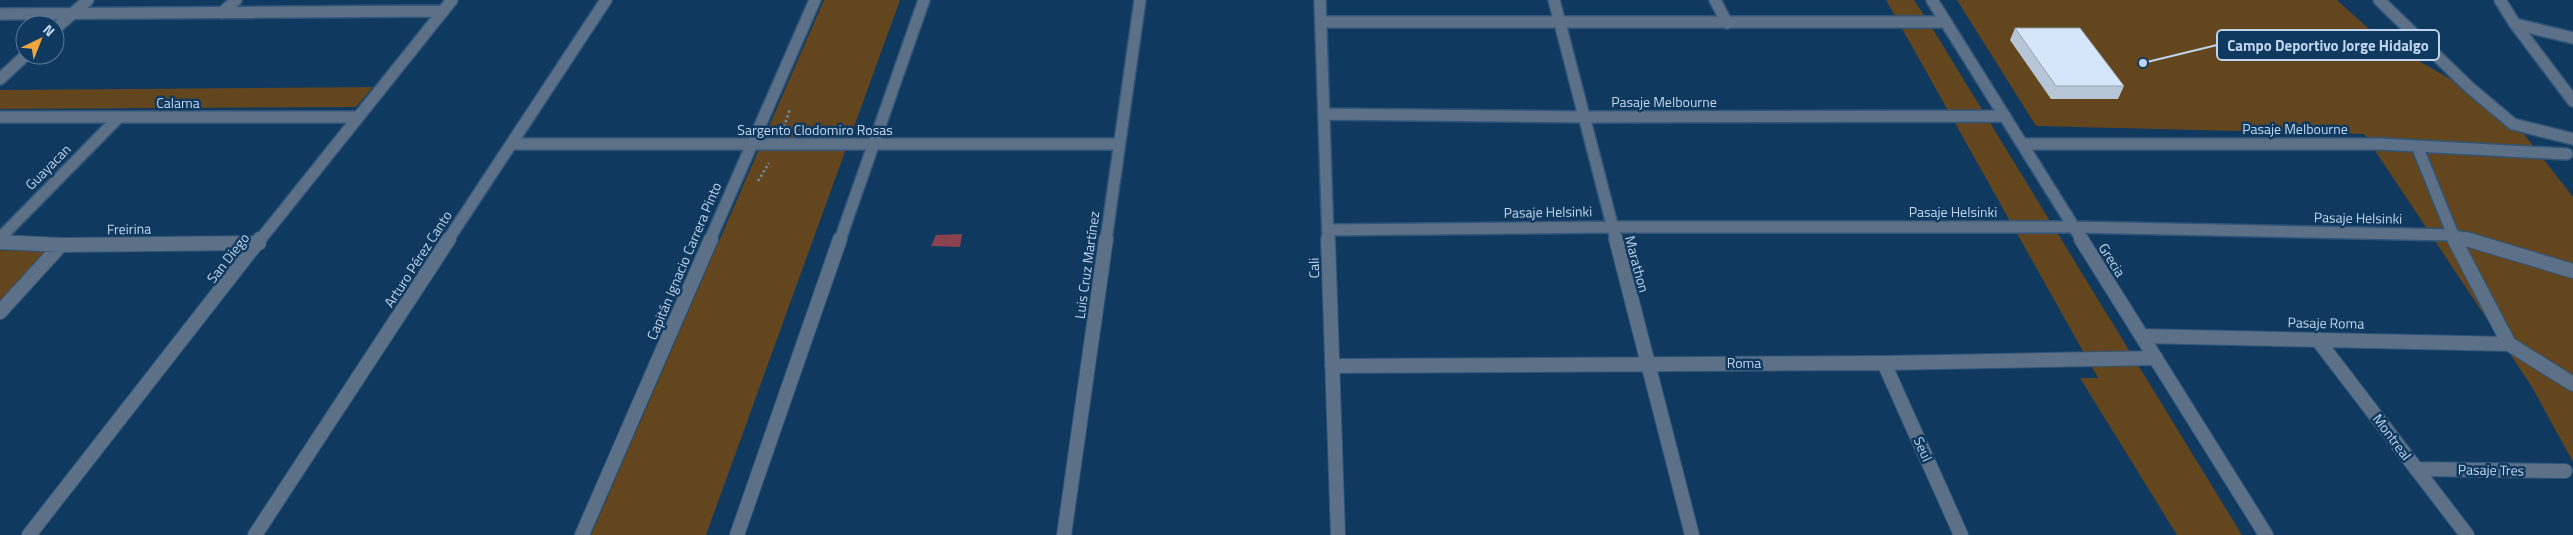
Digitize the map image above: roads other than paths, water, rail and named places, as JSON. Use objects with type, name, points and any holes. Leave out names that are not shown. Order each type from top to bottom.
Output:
[{"type":"street","points":[[65,20],[88,0]]},
{"type":"street","points":[[222,13],[236,0]]},
{"type":"street","name":"San Diego","points":[[28,535],[356,117],[452,0]]},
{"type":"street","name":"Arturo Pérez Canto","points":[[255,535],[606,0]]},
{"type":"street","name":"Capitán Ignacio Carrera Pinto","points":[[582,535],[750,145],[815,0]]},
{"type":"street","points":[[737,535],[924,0]]},
{"type":"street","name":"Luis Cruz Martínez","points":[[1064,535],[1140,0]]},
{"type":"street","name":"Cali","points":[[1320,0],[1338,535]]},
{"type":"street","name":"Marathon","points":[[1554,0],[1692,535]]},
{"type":"street","points":[[1715,0],[1727,23]]},
{"type":"street","name":"Grecia","points":[[1932,0],[2266,535]]},
{"type":"street","points":[[2379,0],[2469,87],[2513,124],[2573,139]]},
{"type":"street","points":[[2500,0],[2515,24],[2573,101]]},
{"type":"street","points":[[0,14],[443,11]]},
{"type":"street","points":[[1321,22],[1946,22]]},
{"type":"street","points":[[2515,24],[2573,38]]},
{"type":"street","points":[[0,78],[15,65]]},
{"type":"street","name":"Pasaje Melbourne","points":[[1324,114],[1584,117],[2005,116]]},
{"type":"street","name":"Calama","points":[[0,117],[356,117]]},
{"type":"street","name":"Guayacan","points":[[0,238],[118,118]]},
{"type":"street","points":[[2554,134],[2570,158]]},
{"type":"street","name":"Sargento Clodomiro Rosas","points":[[512,144],[1119,144]]},
{"type":"street","name":"Pasaje Melbourne","points":[[2022,144],[2417,146],[2570,158]]},
{"type":"street","points":[[2417,146],[2452,235],[2509,344],[2573,384]]},
{"type":"street","name":"Pasaje Helsinki","points":[[1328,230],[1611,226],[2074,227],[2452,235],[2573,271]]},
{"type":"street","name":"Freirina","points":[[0,242],[61,245],[259,243]]},
{"type":"street","points":[[0,312],[61,245]]},
{"type":"street","name":"Pasaje Roma","points":[[2142,336],[2509,344]]},
{"type":"street","name":"Montreal","points":[[2317,339],[2467,535]]},
{"type":"street","name":"Roma","points":[[1332,366],[1884,363],[2156,358]]},
{"type":"street","name":"Seul","points":[[1884,363],[1961,535]]},
{"type":"street","name":"Pasaje Tres","points":[[2416,469],[2565,471]]},
{"type":"place","name":"Campo Deportivo Jorge Hidalgo","points":[[2143,63]]}]
